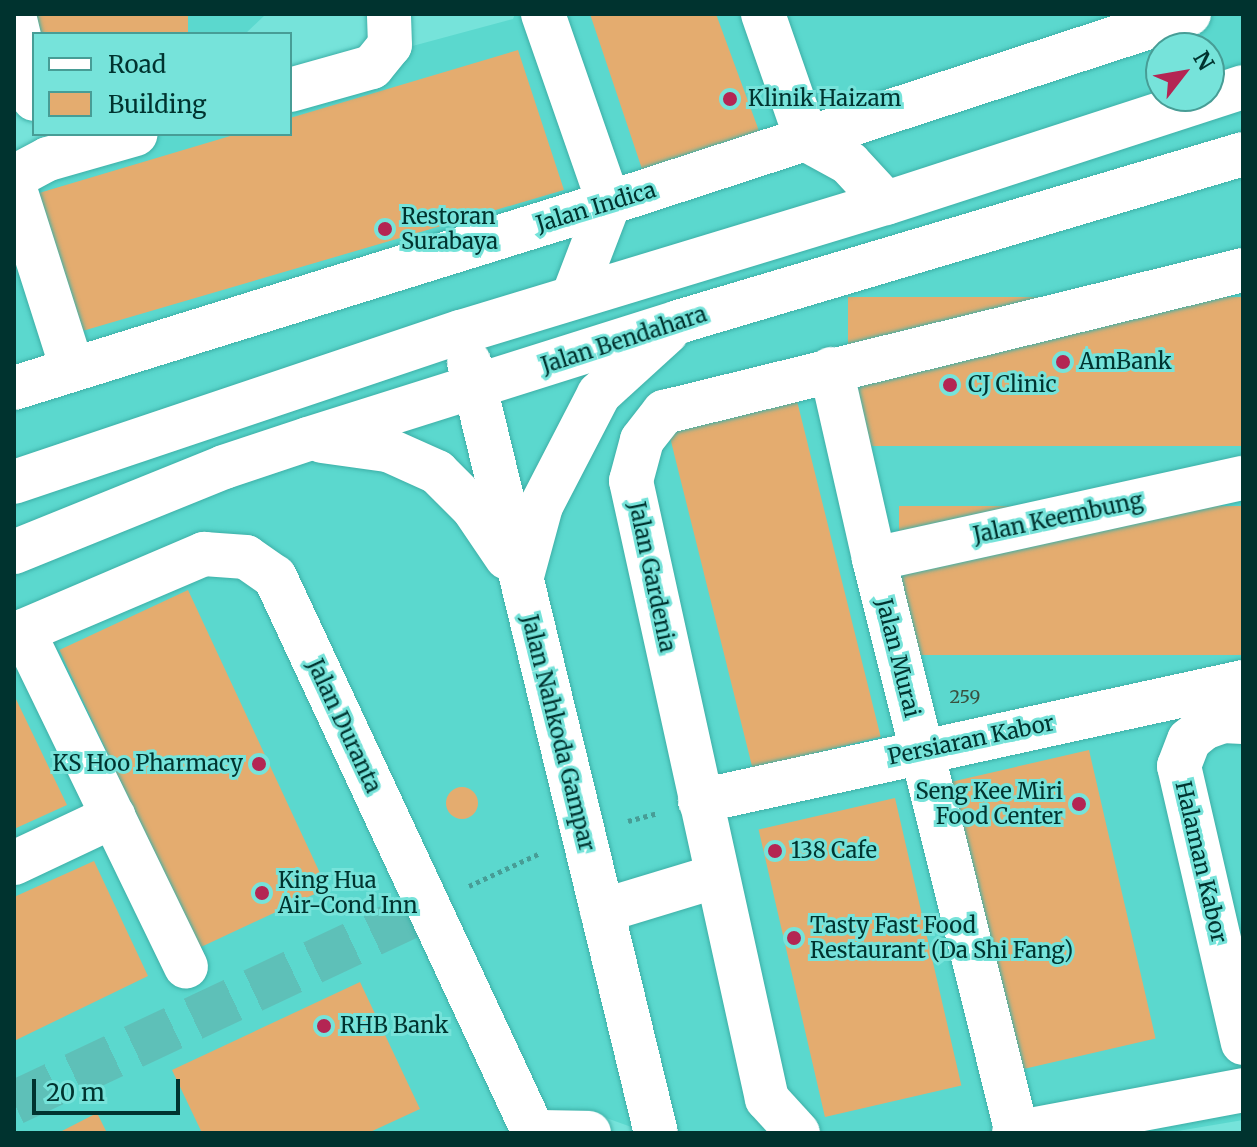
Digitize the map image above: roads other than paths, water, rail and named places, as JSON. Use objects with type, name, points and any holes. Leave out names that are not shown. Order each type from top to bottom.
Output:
[{"type":"street","points":[[292,89],[372,67],[390,45],[389,14]]},
{"type":"street","points":[[411,14],[419,14]]},
{"type":"street","points":[[543,14],[609,203],[573,297]]},
{"type":"street","points":[[763,14],[807,140],[849,163],[886,203]]},
{"type":"street","points":[[14,15],[32,91]]},
{"type":"street","name":"Jalan Indica","points":[[14,388],[807,140],[1179,15]]},
{"type":"street","points":[[14,482],[461,332],[886,203],[1243,87]]},
{"type":"street","points":[[35,157],[127,136]]},
{"type":"street","name":"Jalan Bendahara","points":[[14,552],[224,467],[308,439],[678,322],[1243,154]]},
{"type":"street","points":[[14,186],[72,368]]},
{"type":"street","name":"Jalan Gardenia","points":[[798,1133],[767,1099],[631,481],[642,440],[664,412],[1243,270]]},
{"type":"street","points":[[521,580],[541,506],[599,394],[678,322]]},
{"type":"street","name":"Jalan Nahkoda Gampar","points":[[461,332],[656,1133]]},
{"type":"street","name":"Jalan Murai","points":[[831,369],[874,559],[1015,1133]]},
{"type":"street","points":[[308,439],[388,450],[437,472],[473,508],[521,580]]},
{"type":"street","name":"Jalan Keembung","points":[[874,559],[1243,478]]},
{"type":"street","name":"Jalan Duranta","points":[[18,633],[204,554],[246,557],[275,577],[534,1132]]},
{"type":"street","points":[[18,633],[114,816],[186,966]]},
{"type":"street","name":"Persiaran Kabor","points":[[700,801],[1243,682]]},
{"type":"street","name":"Halaman Kabor","points":[[1243,722],[1223,721],[1204,728],[1189,740],[1179,766],[1243,1043]]},
{"type":"street","points":[[14,863],[114,816]]},
{"type":"street","points":[[602,911],[717,876]]},
{"type":"street","points":[[1015,1133],[1243,1090]]},
{"type":"street","points":[[534,1132],[589,1133]]},
{"type":"tunnel","points":[[14,1103],[428,908]]},
{"type":"place","name":"Klinik Haizam","points":[[730,99]]},
{"type":"place","name":"Restoran Surabaya","points":[[385,229]]},
{"type":"place","name":"AmBank","points":[[1063,362]]},
{"type":"place","name":"CJ Clinic","points":[[950,385]]},
{"type":"place","name":"KS Hoo Pharmacy","points":[[259,764]]},
{"type":"place","name":"Seng Kee Miri Food Center","points":[[1079,804]]},
{"type":"place","name":"138 Cafe","points":[[775,851]]},
{"type":"place","name":"King Hua Air-Cond Inn","points":[[262,893]]},
{"type":"place","name":"Tasty Fast Food Restaurant (Da Shi Fang)","points":[[794,938]]},
{"type":"place","name":"RHB Bank","points":[[324,1026]]}]
